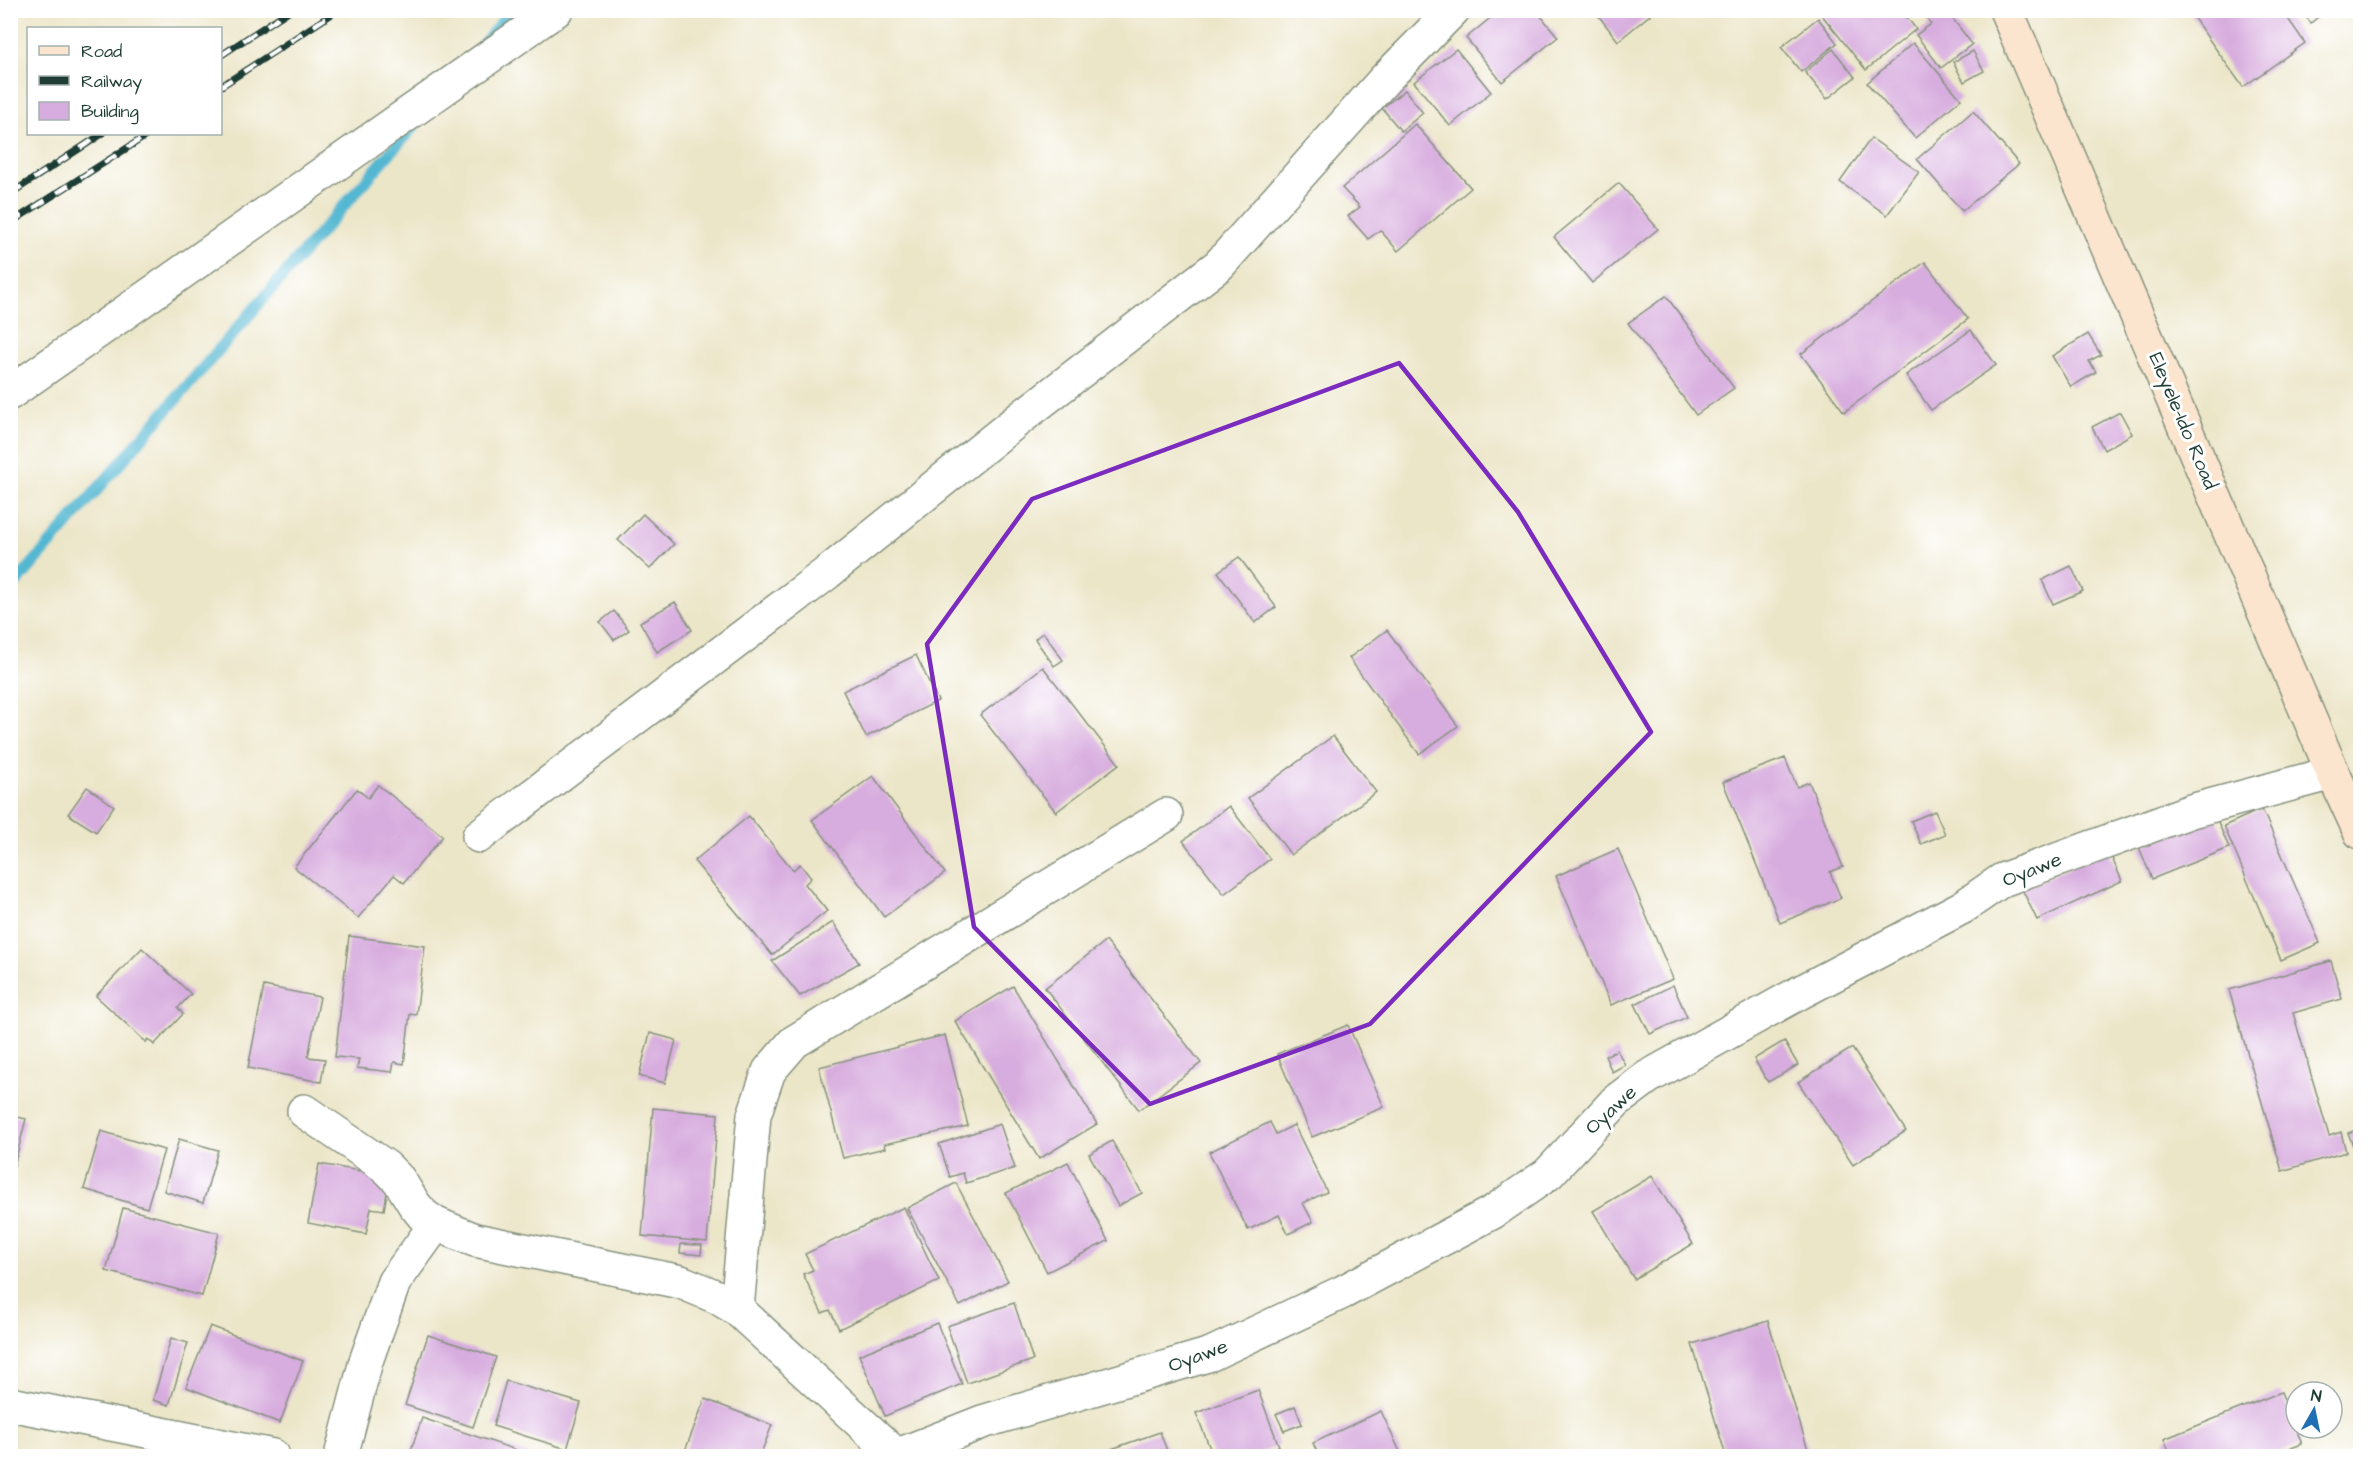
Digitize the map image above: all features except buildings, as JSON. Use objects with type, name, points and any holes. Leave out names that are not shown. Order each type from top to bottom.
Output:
[{"type":"main road","name":"Eleyele-Ido Road","points":[[2006,10],[2333,773],[2361,832]]},
{"type":"street","points":[[10,393],[556,10]]},
{"type":"street","points":[[479,836],[827,573],[1019,419],[1219,265],[1385,79],[1453,10]]},
{"type":"street","name":"Oyawe","points":[[896,1456],[982,1422],[1211,1354],[1343,1292],[1493,1212],[1548,1174],[1616,1101],[1648,1077],[1799,993],[1964,907],[2002,880],[2191,812],[2333,773]]},
{"type":"street","points":[[738,1309],[754,1115],[769,1071],[794,1042],[1166,815]]},
{"type":"street","points":[[304,1111],[386,1167],[399,1180],[419,1209],[436,1224],[475,1240],[681,1282],[717,1297],[738,1309],[896,1456]]},
{"type":"street","points":[[341,1456],[366,1361],[394,1282],[436,1224]]},
{"type":"street","points":[[10,1404],[273,1456]]},
{"type":"highlighted area","points":[[1399,363],[1518,512],[1651,732],[1370,1024],[1150,1104],[974,927],[927,644],[1032,499]]},
{"type":"waterway","points":[[482,46],[512,10]]},
{"type":"waterway","points":[[10,590],[416,123]]},
{"type":"railway","points":[[222,55],[290,10]]},
{"type":"railway","points":[[222,86],[338,10]]},
{"type":"railway","points":[[10,194],[100,135]]},
{"type":"railway","points":[[10,223],[147,135]]}]
